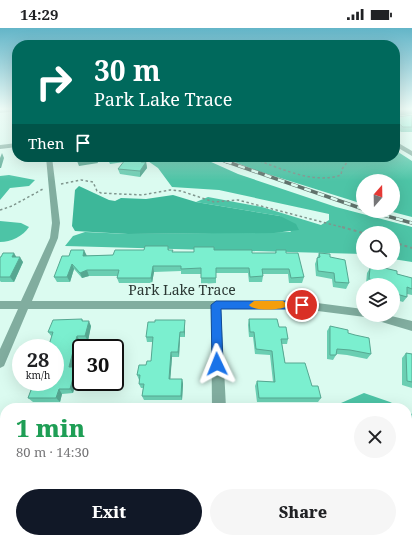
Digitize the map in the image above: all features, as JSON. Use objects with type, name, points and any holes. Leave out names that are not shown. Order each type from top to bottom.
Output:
[{"type":"street","points":[[0,147],[12,146]]},
{"type":"street","points":[[400,146],[412,154]]},
{"type":"street","points":[[0,362],[50,248],[56,230],[50,162]]},
{"type":"street","name":"Park Lake Trace","points":[[0,305],[302,305],[356,313]]},
{"type":"street","points":[[216,305],[219,403]]},
{"type":"street","points":[[396,322],[412,326]]},
{"type":"path","points":[[265,162],[316,178],[328,179],[341,175],[342,169],[347,162]]},
{"type":"path","points":[[0,210],[17,204],[36,192],[52,186],[86,179],[93,182],[97,191],[101,193],[142,196],[162,191],[181,191],[214,202],[238,200],[264,205],[356,231]]},
{"type":"path","points":[[400,244],[412,248]]},
{"type":"shaded area","points":[[400,153],[412,161],[412,217],[400,214],[400,174],[356,174],[356,202],[234,162],[400,162]]},
{"type":"shaded area","points":[[109,162],[124,162],[110,164]]},
{"type":"shaded area","points":[[149,162],[211,162],[238,174],[356,212],[356,218],[378,218],[412,227],[412,262],[400,260],[400,226],[356,226],[356,254],[65,246],[73,236],[85,232],[128,234],[291,232],[280,216],[196,202],[208,197],[262,207],[321,225],[329,220],[329,214],[219,190],[172,187],[158,168]]},
{"type":"shaded area","points":[[9,175],[35,180],[29,186],[10,188],[0,200],[0,176]]},
{"type":"shaded area","points":[[79,186],[109,200],[115,201],[121,198],[146,199],[173,195],[196,202],[280,216],[296,224],[299,230],[274,233],[128,234],[75,231],[72,226],[75,190]]},
{"type":"shaded area","points":[[0,221],[21,223],[29,227],[16,238],[0,242]]},
{"type":"shaded area","points":[[364,393],[392,403],[341,403]]},
{"type":"building","points":[[123,162],[146,162],[140,171],[118,169]]},
{"type":"building","points":[[145,246],[168,246],[168,250],[173,250],[172,252],[194,252],[194,247],[214,247],[214,250],[252,250],[252,253],[276,253],[276,250],[286,250],[286,253],[298,253],[304,277],[291,278],[289,269],[262,269],[263,276],[250,277],[249,268],[216,268],[216,278],[201,278],[201,268],[181,269],[181,266],[153,266],[151,278],[117,278],[119,270],[87,270],[80,273],[72,264],[67,277],[54,277],[62,256],[69,256],[71,250],[84,250],[83,256],[113,255],[115,250],[144,250]]},
{"type":"building","points":[[3,253],[14,253],[12,257],[20,257],[10,277],[0,277],[0,257]]},
{"type":"building","points":[[319,253],[330,254],[330,257],[345,260],[349,283],[335,282],[334,273],[318,271],[317,258],[320,257]]},
{"type":"building","points":[[370,270],[397,271],[397,274],[412,278],[412,289],[407,287],[407,297],[400,295],[400,278],[369,278]]},
{"type":"building","points":[[82,319],[82,321],[89,321],[85,336],[77,336],[76,339],[72,339],[72,355],[69,367],[72,367],[72,382],[70,389],[64,389],[64,339],[51,339],[53,332],[48,332],[53,320]]},
{"type":"building","points":[[249,319],[277,319],[279,327],[286,327],[288,339],[281,339],[285,363],[305,363],[312,386],[318,386],[321,398],[259,398],[257,381],[275,382],[272,351],[256,349],[254,332],[250,332]]},
{"type":"building","points":[[155,320],[185,320],[184,332],[180,332],[178,352],[171,352],[169,379],[182,379],[181,396],[142,396],[144,384],[139,384],[140,375],[137,375],[139,365],[146,365],[147,361],[151,361],[153,337],[146,337],[148,322],[155,322]]},
{"type":"building","points":[[330,326],[348,330],[348,333],[369,338],[371,354],[337,349],[336,355],[330,355]]},
{"type":"building","points":[[406,353],[412,354],[412,382],[407,381]]},
{"type":"building","points":[[31,391],[58,391],[56,398],[28,398]]},
{"type":"railway","points":[[228,162],[356,207]]},
{"type":"railway","points":[[394,218],[412,223]]},
{"type":"slow traffic","points":[[254,305],[283,305]]},
{"type":"route","points":[[217,364],[216,305],[302,305]]}]
